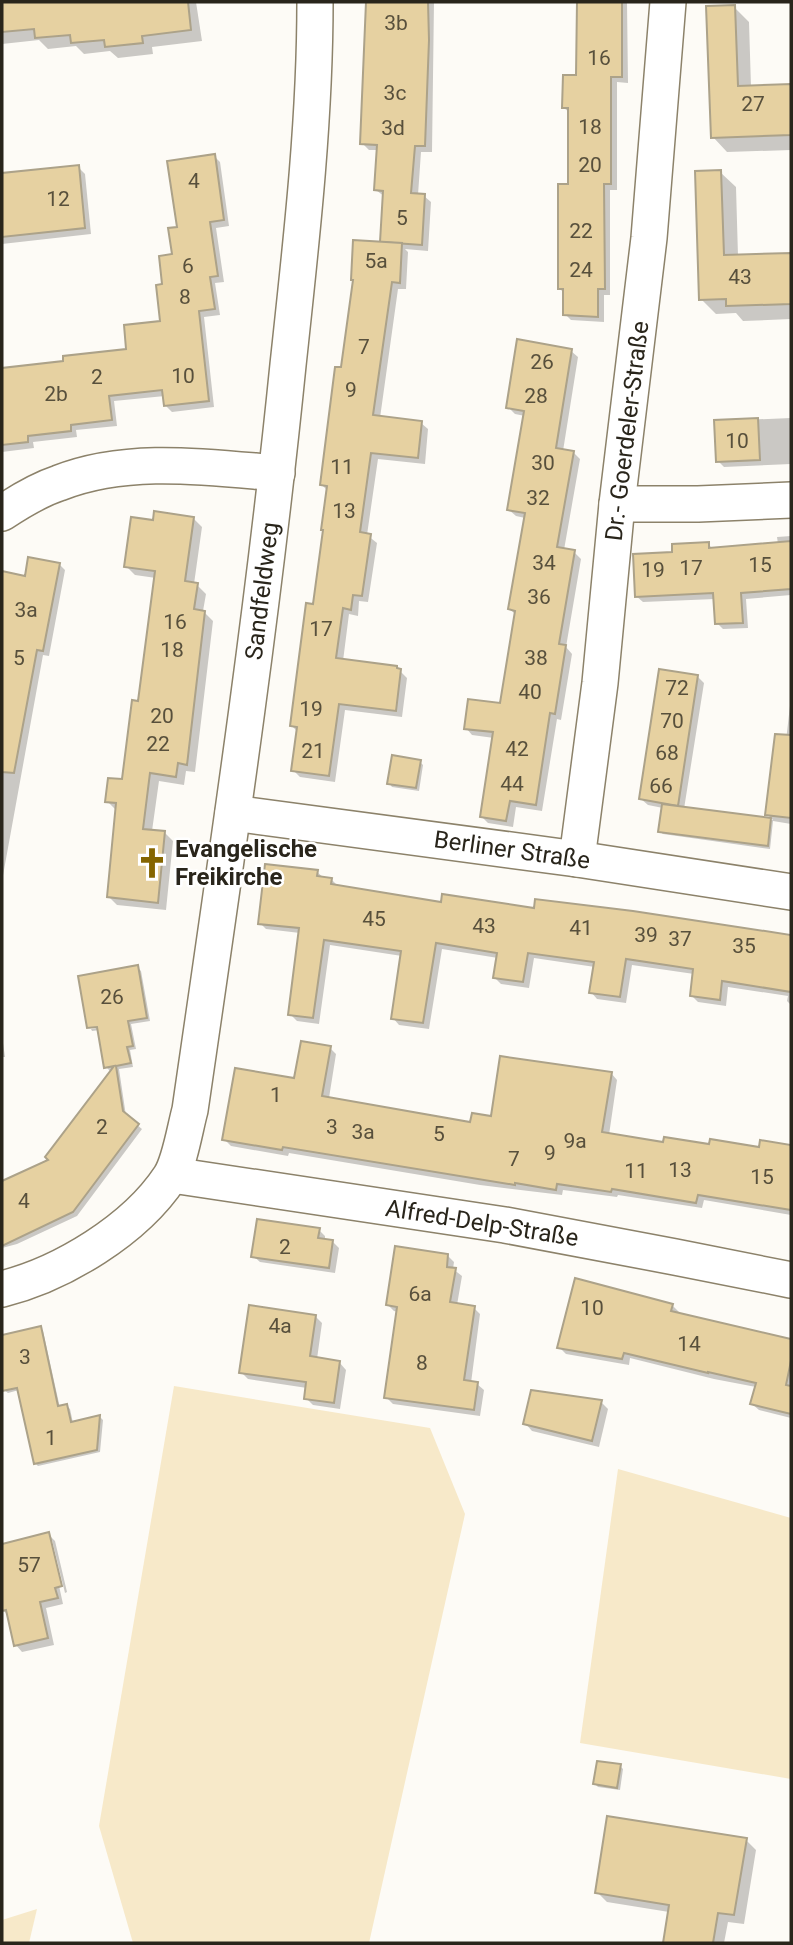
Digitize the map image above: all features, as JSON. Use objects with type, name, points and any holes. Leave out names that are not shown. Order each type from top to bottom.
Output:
[{"type":"street","name":"Sandfeldweg","points":[[172,1175],[190,1110],[233,813],[277,473],[312,124],[315,2]]},
{"type":"street","name":"Dr.- Goerdeler-Straße","points":[[577,859],[600,683],[617,504],[649,238],[668,2]]},
{"type":"street","points":[[2,513],[30,495],[59,482],[117,468],[187,466],[277,473]]},
{"type":"street","points":[[617,504],[791,500]]},
{"type":"street","name":"Berliner Straße","points":[[233,813],[577,859],[791,892]]},
{"type":"street","points":[[2,1289],[49,1273],[85,1254],[124,1226],[172,1175]]},
{"type":"street","name":"Alfred-Delp-Straße","points":[[172,1175],[505,1225],[791,1280]]},
{"type":"shaded area","points":[[174,1386],[430,1428],[465,1514],[369,1943],[133,1943],[99,1826]]},
{"type":"shaded area","points":[[618,1469],[791,1518],[791,1779],[580,1743]]},
{"type":"shaded area","points":[[37,1909],[29,1943],[2,1943],[2,1920]]},
{"type":"building","points":[[2,2],[188,2],[191,30],[142,36],[143,43],[105,47],[104,40],[71,43],[70,35],[35,38],[34,29],[2,32]]},
{"type":"building","points":[[366,2],[428,2],[425,146],[415,146],[411,193],[425,194],[422,245],[380,242],[383,191],[374,190],[377,145],[360,144]]},
{"type":"building","points":[[577,2],[622,2],[622,77],[611,77],[611,184],[604,184],[605,289],[598,289],[598,317],[563,315],[563,289],[558,289],[558,184],[568,184],[568,108],[562,108],[563,75],[576,75]]},
{"type":"building","points":[[735,5],[738,86],[791,84],[791,135],[711,138],[706,6]]},
{"type":"building","points":[[215,154],[224,220],[210,222],[218,276],[210,277],[215,309],[199,311],[209,401],[164,406],[162,390],[109,396],[112,420],[71,425],[71,431],[28,436],[28,442],[2,445],[2,368],[63,361],[63,356],[126,349],[124,325],[160,321],[156,285],[162,284],[159,256],[172,254],[168,228],[177,227],[167,161]]},
{"type":"building","points":[[79,165],[85,228],[2,237],[2,173]]},
{"type":"building","points":[[721,170],[724,255],[791,253],[791,304],[726,306],[726,299],[699,300],[695,171]]},
{"type":"building","points":[[353,240],[402,243],[400,283],[392,282],[373,415],[422,421],[418,458],[371,453],[360,532],[371,534],[362,596],[353,595],[351,610],[343,608],[336,658],[397,666],[401,669],[396,711],[339,704],[329,776],[291,771],[297,727],[290,726],[306,603],[313,604],[323,530],[327,486],[320,485],[335,367],[341,367],[353,280]]},
{"type":"building","points":[[517,339],[572,349],[556,448],[574,451],[557,547],[575,550],[559,644],[566,645],[555,714],[550,713],[536,805],[510,801],[506,821],[480,817],[493,732],[464,729],[468,699],[500,703],[515,611],[508,609],[525,513],[507,510],[524,411],[506,408]]},
{"type":"building","points":[[758,418],[760,460],[716,462],[714,420]]},
{"type":"building","points":[[154,511],[194,517],[185,581],[198,583],[194,609],[205,611],[187,765],[178,763],[176,777],[150,773],[143,829],[165,831],[158,903],[107,897],[116,803],[105,802],[108,778],[122,779],[132,700],[138,701],[155,571],[124,567],[131,517],[153,520]]},
{"type":"building","points":[[791,541],[791,589],[741,593],[743,623],[715,624],[713,593],[635,597],[633,554],[672,552],[672,544],[709,542],[709,548]]},
{"type":"building","points":[[28,557],[60,563],[43,651],[37,650],[14,773],[2,772],[2,571],[25,576]]},
{"type":"building","points":[[659,669],[698,675],[678,806],[639,799]]},
{"type":"building","points":[[775,734],[791,735],[791,818],[765,815]]},
{"type":"building","points":[[392,755],[421,760],[416,788],[387,784]]},
{"type":"building","points":[[662,804],[771,818],[768,846],[658,832]]},
{"type":"building","points":[[265,864],[318,870],[317,876],[332,878],[331,884],[441,902],[442,894],[534,908],[535,899],[791,935],[791,992],[722,981],[720,1000],[690,996],[693,969],[626,959],[620,997],[589,993],[594,962],[528,953],[523,982],[493,978],[497,953],[436,943],[423,1023],[391,1019],[401,951],[324,940],[313,1018],[288,1015],[299,928],[258,924]]},
{"type":"building","points":[[138,965],[147,1018],[128,1021],[133,1046],[127,1047],[131,1063],[116,1066],[123,1111],[139,1124],[73,1212],[2,1246],[2,1181],[48,1160],[45,1157],[114,1066],[104,1068],[97,1027],[87,1028],[78,976]]},
{"type":"building","points":[[301,1041],[331,1046],[322,1096],[470,1122],[472,1113],[491,1116],[500,1056],[612,1072],[602,1132],[663,1142],[664,1137],[709,1144],[710,1139],[759,1147],[760,1140],[791,1145],[791,1210],[698,1195],[696,1203],[612,1189],[611,1192],[557,1184],[556,1190],[515,1185],[283,1147],[282,1150],[222,1140],[235,1068],[294,1078]]},
{"type":"building","points":[[257,1219],[320,1228],[318,1238],[333,1240],[329,1268],[251,1257]]},
{"type":"building","points":[[395,1246],[448,1254],[447,1267],[456,1268],[450,1302],[475,1306],[464,1380],[478,1382],[474,1410],[384,1398],[397,1307],[386,1305]]},
{"type":"building","points":[[575,1278],[673,1304],[671,1311],[791,1339],[791,1361],[786,1385],[791,1386],[791,1414],[750,1404],[756,1383],[624,1353],[622,1359],[557,1348]]},
{"type":"building","points":[[249,1305],[316,1315],[310,1356],[340,1361],[334,1403],[304,1399],[306,1382],[239,1373]]},
{"type":"building","points":[[41,1326],[58,1406],[67,1404],[71,1422],[100,1415],[97,1450],[34,1464],[17,1388],[2,1391],[2,1335]]},
{"type":"building","points":[[531,1390],[602,1400],[592,1441],[523,1424]]},
{"type":"building","points":[[49,1532],[62,1586],[55,1588],[58,1598],[40,1602],[48,1638],[14,1646],[6,1610],[2,1611],[2,1544]]},
{"type":"building","points":[[597,1761],[621,1764],[617,1788],[593,1784]]},
{"type":"building","points":[[607,1816],[747,1838],[734,1915],[718,1913],[713,1943],[663,1943],[669,1905],[595,1893]]},
{"type":"place","name":"Evangelische Freikirche","points":[[152,863]]}]
